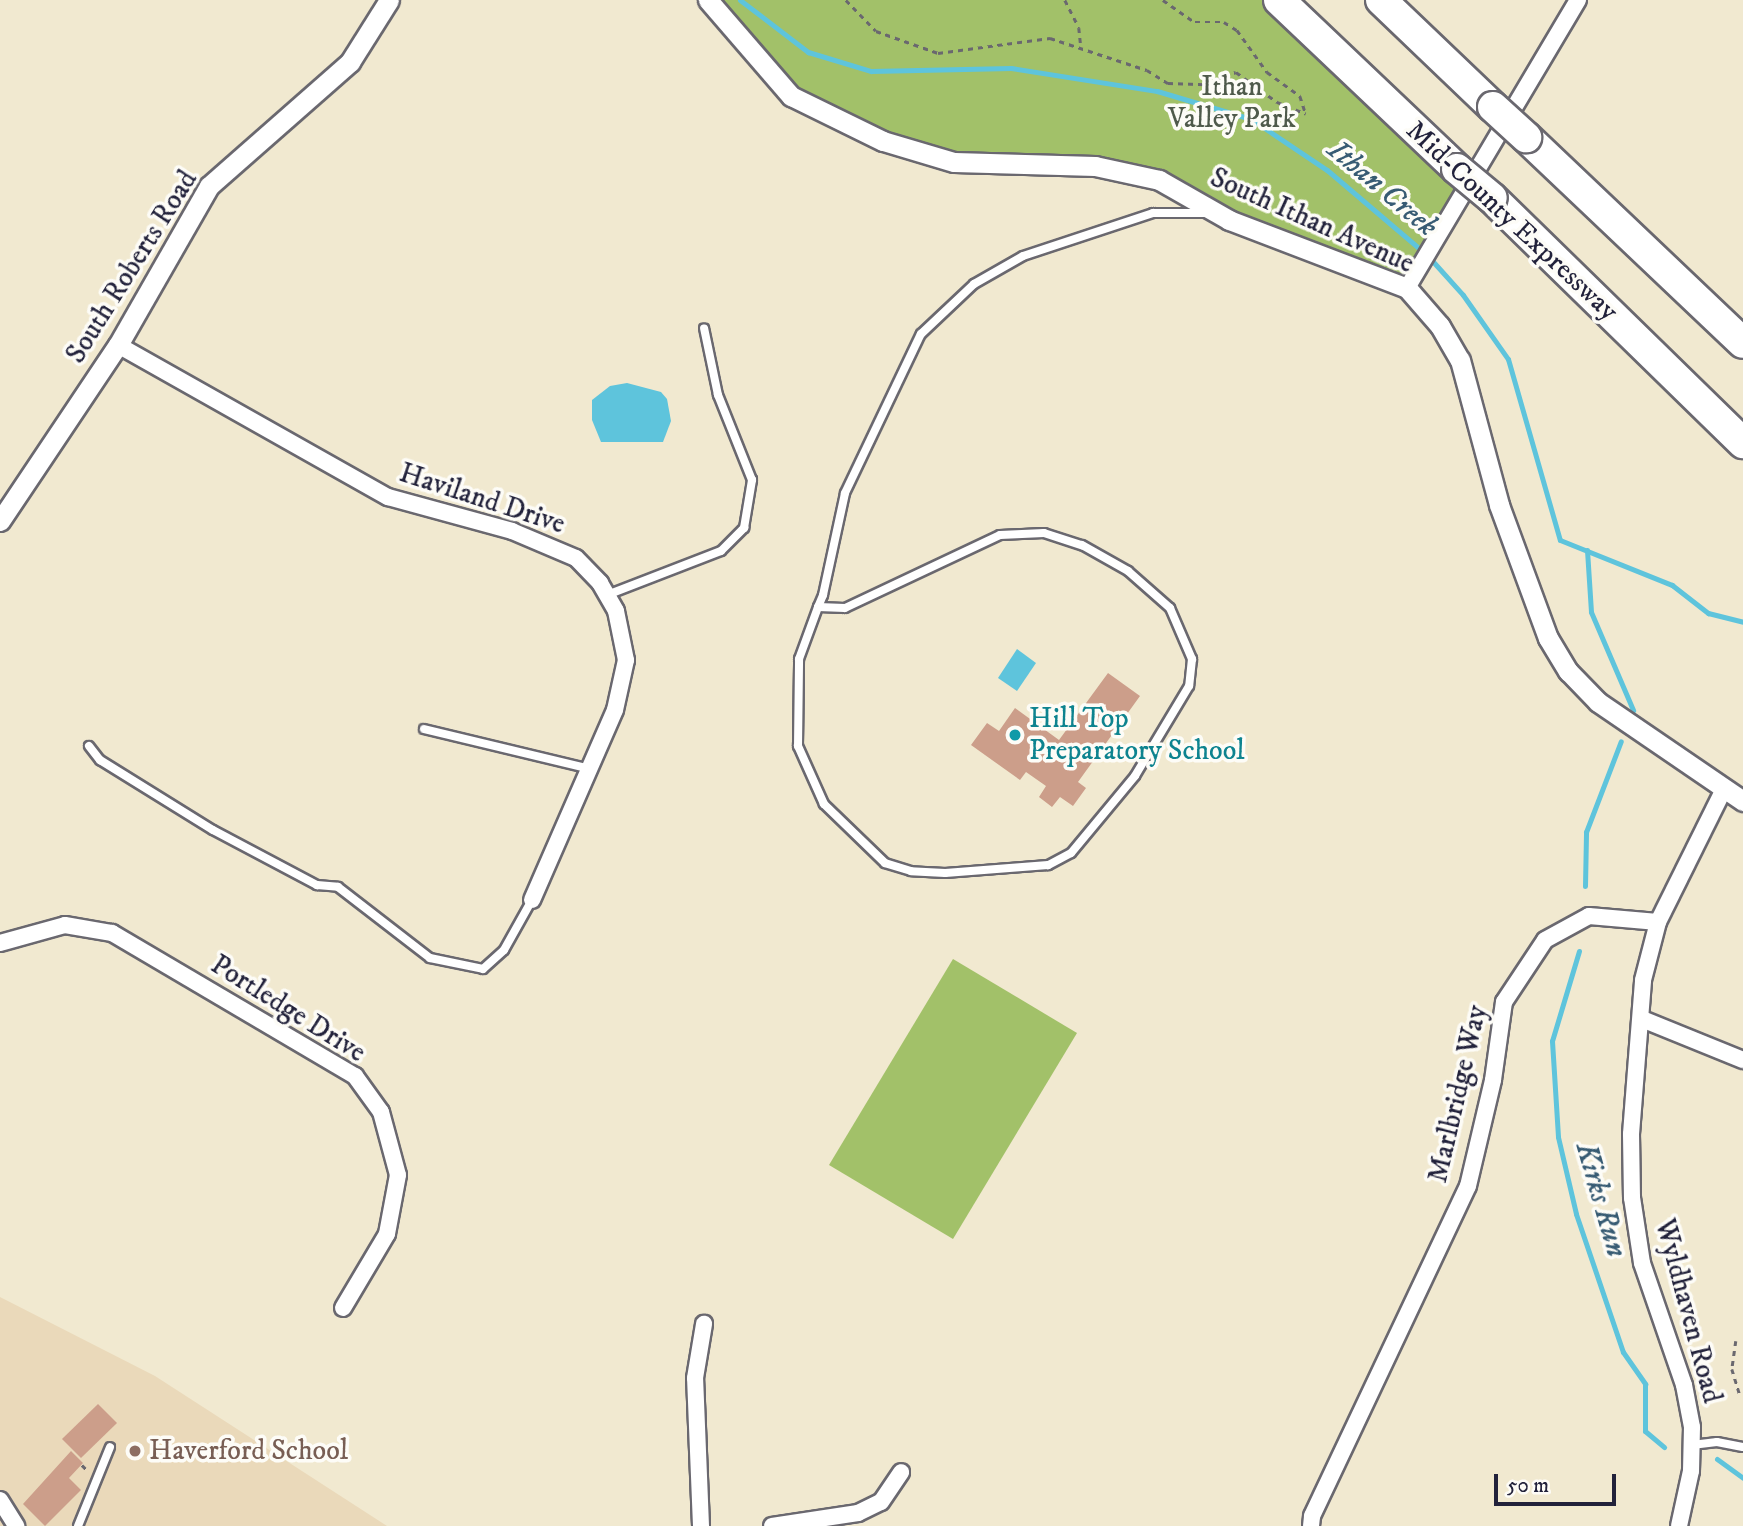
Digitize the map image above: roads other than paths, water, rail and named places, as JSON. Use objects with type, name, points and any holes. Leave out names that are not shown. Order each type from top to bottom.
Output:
[{"type":"highway","name":"Mid-County Expressway","points":[[1279,0],[1457,169],[1492,198],[1743,443]]},
{"type":"highway","points":[[1381,0],[1743,344]]},
{"type":"street","name":"South Roberts Road","points":[[0,521],[118,345],[209,186],[350,62],[389,0]]},
{"type":"street","name":"South Ithan Avenue","points":[[708,0],[791,96],[883,141],[954,162],[1095,166],[1159,180],[1217,213],[1338,265],[1406,288],[1440,326],[1460,360],[1499,505],[1548,638],[1568,671],[1598,702],[1743,801]]},
{"type":"street","points":[[1406,288],[1578,0]]},
{"type":"street","name":"Haviland Drive","points":[[118,345],[388,497],[512,531],[576,558],[607,595],[616,611],[626,660],[615,710],[532,900]]},
{"type":"street","name":"Wyldhaven Road","points":[[1679,1526],[1692,1445],[1684,1385],[1642,1263],[1632,1198],[1632,1134],[1643,980],[1658,922],[1724,789]]},
{"type":"street","name":"Marlbridge Way","points":[[1311,1526],[1312,1516],[1468,1186],[1493,1080],[1504,1002],[1545,940],[1589,916],[1658,922]]},
{"type":"street","name":"Portledge Drive","points":[[0,943],[65,925],[111,933],[355,1076],[381,1112],[398,1175],[387,1234],[344,1308]]},
{"type":"street","points":[[1642,1019],[1743,1060]]},
{"type":"street","points":[[701,1526],[695,1378],[704,1324]]},
{"type":"street","points":[[772,1526],[858,1513],[881,1502],[901,1472]]},
{"type":"street","points":[[0,1500],[16,1526]]},
{"type":"lane","points":[[818,607],[845,608],[1000,535],[1044,533],[1082,545],[1128,571],[1170,608],[1192,659],[1189,686],[1135,776],[1071,853],[1048,865],[945,873],[911,871],[885,863],[864,847],[824,804],[798,746],[799,659],[818,607],[845,493],[921,334],[974,284],[1023,256],[1153,213],[1217,213]]},
{"type":"lane","points":[[607,595],[722,551],[744,528],[752,480],[718,395],[704,328]]},
{"type":"lane","points":[[424,729],[591,769]]},
{"type":"lane","points":[[89,746],[100,760],[213,830],[317,885],[338,887],[430,958],[484,969],[503,950],[532,900]]},
{"type":"lane","points":[[1692,1445],[1717,1442],[1743,1447]]},
{"type":"lane","points":[[78,1526],[110,1447]]},
{"type":"water","points":[[627,383],[661,392],[667,399],[671,421],[663,442],[601,442],[592,420],[592,400],[610,386]]},
{"type":"water","points":[[1017,649],[1036,663],[1017,691],[998,678]]},
{"type":"waterway","name":"Ithan Creek","points":[[740,0],[808,52],[871,71],[1011,68],[1157,91],[1251,119],[1327,170],[1428,256],[1463,295],[1508,359],[1560,540],[1672,585],[1708,613],[1743,622]]},
{"type":"waterway","name":"Kirks Run","points":[[1587,550],[1591,612],[1633,710]]},
{"type":"waterway","name":"Kirks Run","points":[[1585,886],[1586,832],[1621,741]]},
{"type":"waterway","name":"Kirks Run","points":[[1579,951],[1552,1041],[1558,1137],[1576,1214],[1623,1352],[1645,1384],[1645,1431],[1664,1447]]},
{"type":"waterway","name":"Kirks Run","points":[[1717,1459],[1743,1478]]},
{"type":"place","name":"Hill Top Preparatory School","points":[[1015,735]]},
{"type":"place","name":"Haverford School","points":[[135,1451]]},
{"type":"park label","name":"Ithan Valley Park","points":[[1232,103]]}]
